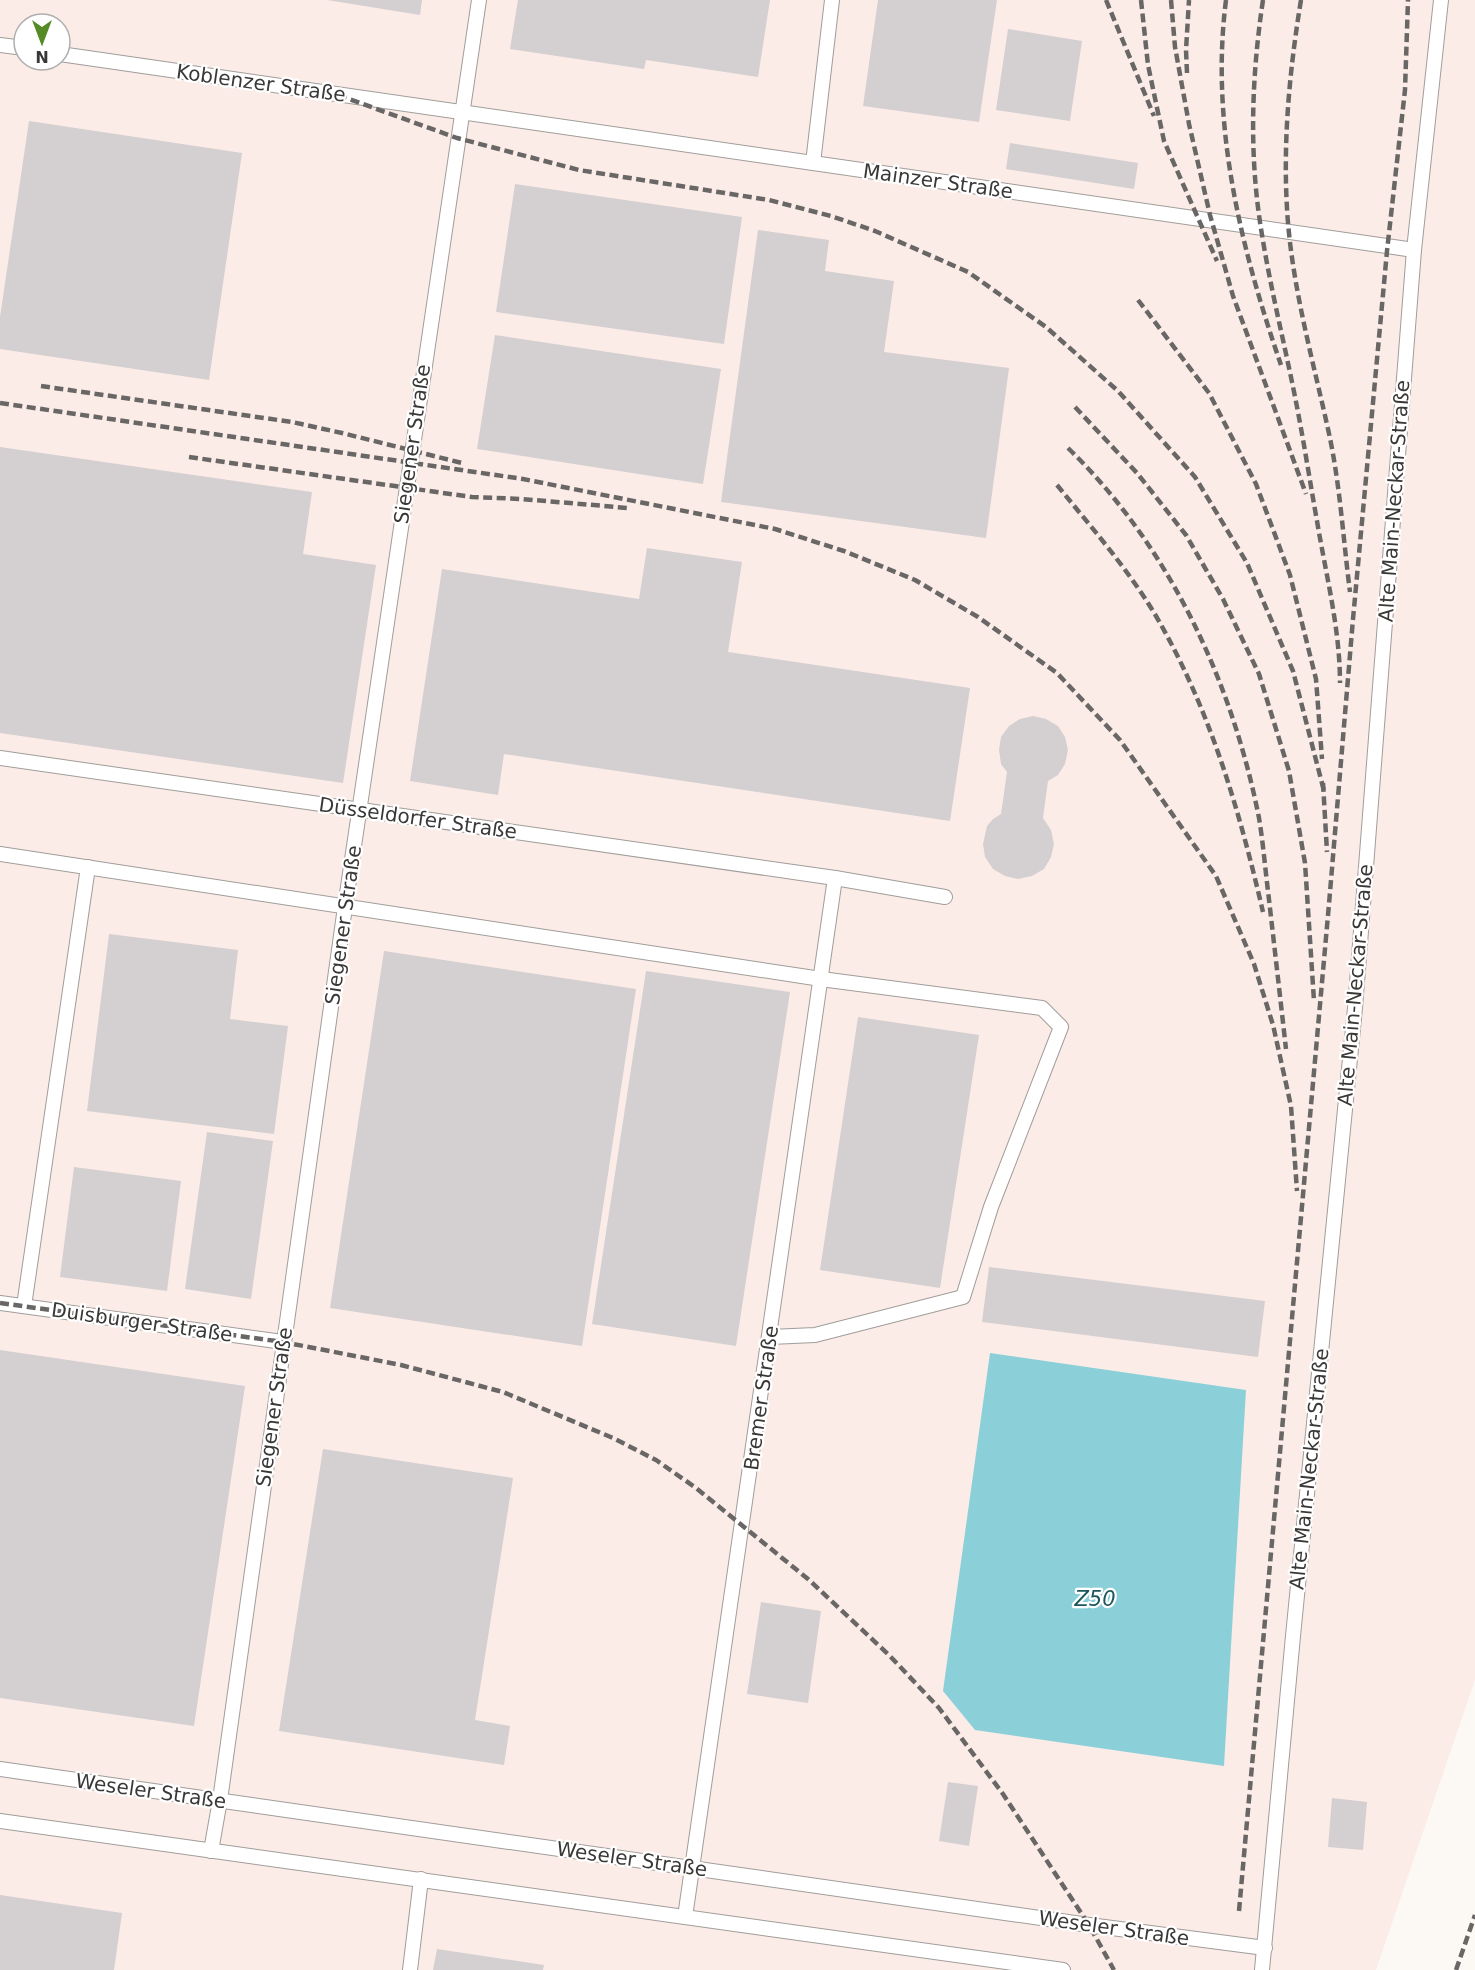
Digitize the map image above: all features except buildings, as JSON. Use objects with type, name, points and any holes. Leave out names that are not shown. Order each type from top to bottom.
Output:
[{"type":"lane","name":"Siegener Straße","points":[[212,1851],[345,907],[478,0]]},
{"type":"lane","points":[[813,163],[832,0]]},
{"type":"lane","name":"Alte Main-Neckar-Straße","points":[[1262,1970],[1355,1008],[1414,250],[1442,0]]},
{"type":"lane","name":"Koblenzer Straße","points":[[72,56],[461,112]]},
{"type":"lane","name":"Mainzer Straße","points":[[461,112],[1414,250]]},
{"type":"lane","name":"Düsseldorfer Straße","points":[[0,758],[835,878],[945,897]]},
{"type":"lane","points":[[0,854],[821,979],[1042,1008],[1061,1028],[991,1207],[963,1297],[816,1335],[770,1337]]},
{"type":"lane","points":[[24,1306],[88,867]]},
{"type":"lane","name":"Bremer Straße","points":[[685,1917],[835,878]]},
{"type":"lane","name":"Duisburger Straße","points":[[0,1303],[283,1342]]},
{"type":"lane","name":"Weseler Straße","points":[[0,1769],[1089,1925],[1265,1948]]},
{"type":"lane","points":[[0,1821],[1063,1970]]},
{"type":"lane","points":[[410,1970],[422,1879]]},
{"type":"shaded area","points":[[0,0],[1475,0],[1475,1680],[1376,1970],[0,1970]]},
{"type":"water","name":"Z50","points":[[990,1353],[1246,1390],[1224,1766],[975,1730],[943,1691]]},
{"type":"railway","points":[[1106,0],[1154,116]]},
{"type":"railway","points":[[1141,0],[1148,65],[1164,141],[1217,261]]},
{"type":"railway","points":[[1171,0],[1175,47],[1189,124],[1210,215],[1233,296],[1306,494]]},
{"type":"railway","points":[[1187,73],[1189,0]]},
{"type":"railway","points":[[1226,0],[1222,47],[1222,93],[1232,186],[1253,276],[1281,365]]},
{"type":"railway","points":[[1263,0],[1256,55],[1253,111],[1254,167],[1260,222],[1332,602],[1338,642],[1340,683]]},
{"type":"railway","points":[[1301,0],[1293,55],[1286,139],[1288,223],[1299,301],[1336,469],[1350,592]]},
{"type":"railway","points":[[1239,1911],[1353,619],[1387,251],[1405,90],[1408,0]]},
{"type":"railway","points":[[338,95],[457,138],[579,170],[769,200],[831,216],[875,231],[968,272],[1046,327],[1118,391],[1195,477],[1247,563],[1293,671],[1324,791]]},
{"type":"railway","points":[[1138,300],[1209,393],[1256,484],[1290,575],[1316,679],[1322,759]]},
{"type":"railway","points":[[41,386],[292,422],[462,463]]},
{"type":"railway","points":[[0,403],[523,479],[775,529],[844,551],[915,580],[978,617],[1057,673],[1120,740],[1216,876],[1254,964],[1273,1025],[1291,1106],[1297,1191]]},
{"type":"railway","points":[[1075,407],[1137,473],[1186,535],[1223,599],[1259,674],[1289,771],[1305,863],[1314,1001]]},
{"type":"railway","points":[[1068,448],[1104,486],[1137,528],[1166,572],[1191,618],[1232,716],[1259,818],[1286,1049]]},
{"type":"railway","points":[[189,457],[472,497],[628,508]]},
{"type":"railway","points":[[1057,485],[1134,582],[1175,651],[1221,760],[1244,835],[1263,912]]},
{"type":"railway","points":[[1323,783],[1327,852]]},
{"type":"railway","points":[[0,1303],[283,1342],[401,1365],[503,1392],[613,1438],[656,1460],[696,1488],[808,1579],[889,1655],[939,1708],[1003,1794],[1089,1925],[1114,1970]]},
{"type":"railway","points":[[1456,1970],[1475,1915]]}]
